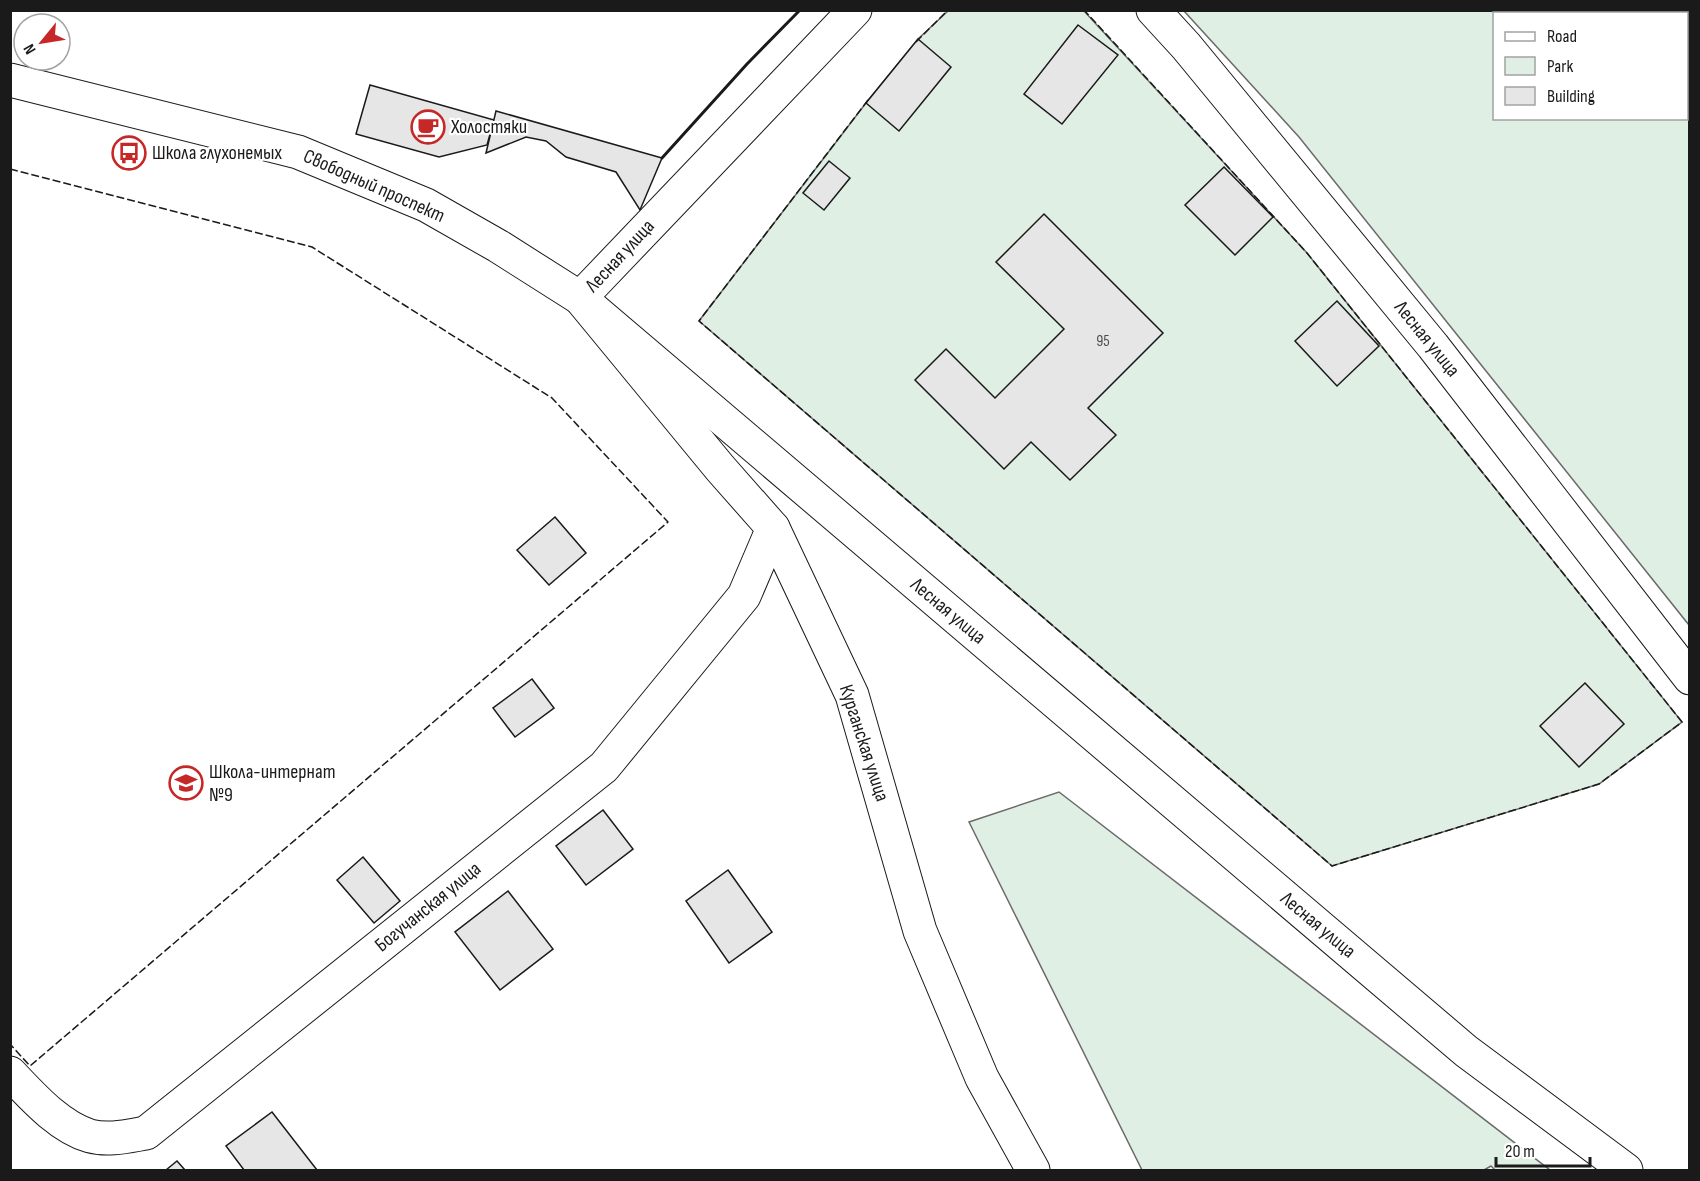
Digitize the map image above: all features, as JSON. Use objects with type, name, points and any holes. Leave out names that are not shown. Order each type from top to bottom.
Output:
[{"type":"street","name":"Лесная улица","points":[[855,10],[580,298],[1466,1051],[1626,1170]]},
{"type":"street","name":"Лесная улица","points":[[1153,10],[1194,56],[1433,346],[1689,678]]},
{"type":"street","name":"Свободный проспект","points":[[10,80],[298,152],[426,205],[498,246],[580,298]]},
{"type":"street","name":"Курганская улица","points":[[580,298],[720,468],[773,528],[852,695],[920,931],[982,1078],[1033,1170]]},
{"type":"street","name":"Богучанская улица","points":[[14,1082],[46,1112],[90,1136],[121,1138],[146,1133],[604,767],[744,596],[773,528]]},
{"type":"green space","points":[[948,11],[1084,11],[1307,253],[1682,722],[1599,784],[1332,866],[699,321],[866,103],[918,39]]},
{"type":"green space","points":[[1184,11],[1689,11],[1689,625],[1299,137]]},
{"type":"green space","points":[[1059,792],[1550,1170],[1495,1170],[1491,1166],[1484,1170],[1142,1170],[969,822]]},
{"type":"building","points":[[1078,25],[1118,55],[1062,124],[1024,94]]},
{"type":"building","points":[[918,39],[951,67],[899,131],[866,103]]},
{"type":"building","points":[[370,85],[494,120],[487,145],[439,157],[356,134]]},
{"type":"building","points":[[496,111],[662,158],[640,210],[616,172],[566,157],[546,141],[526,137],[486,153]]},
{"type":"building","points":[[829,161],[850,178],[824,210],[803,193]]},
{"type":"building","points":[[1224,167],[1273,217],[1235,255],[1185,205]]},
{"type":"building","points":[[1044,214],[1163,333],[1088,408],[1116,435],[1070,480],[1031,442],[1004,469],[915,380],[946,349],[995,398],[1064,329],[996,262]]},
{"type":"building","points":[[1337,301],[1379,346],[1337,386],[1295,341]]},
{"type":"building","points":[[555,517],[586,553],[549,585],[517,550]]},
{"type":"building","points":[[532,679],[554,708],[515,737],[493,708]]},
{"type":"building","points":[[1585,683],[1624,724],[1579,767],[1540,726]]},
{"type":"building","points":[[603,810],[633,849],[586,885],[556,846]]},
{"type":"building","points":[[363,857],[400,901],[374,923],[337,880]]},
{"type":"building","points":[[728,870],[772,932],[729,963],[686,901]]},
{"type":"building","points":[[508,891],[553,949],[500,990],[455,932]]},
{"type":"building","points":[[272,1112],[317,1170],[244,1170],[226,1146]]},
{"type":"building","points":[[177,1161],[185,1170],[166,1170]]},
{"type":"fence","points":[[916,42],[948,10]]},
{"type":"fence","points":[[868,100],[699,321],[1332,866],[1599,784],[1682,722],[1307,253],[1084,10]]},
{"type":"fence","points":[[10,169],[312,247],[552,398],[668,522],[30,1066],[10,1044]]},
{"type":"wall","points":[[662,158],[747,64],[800,10]]},
{"type":"place","name":"Холостяки","points":[[428,127]]},
{"type":"place","name":"Школа глухонемых","points":[[129,153]]},
{"type":"place","name":"Школа-интернат №9","points":[[186,783]]}]
